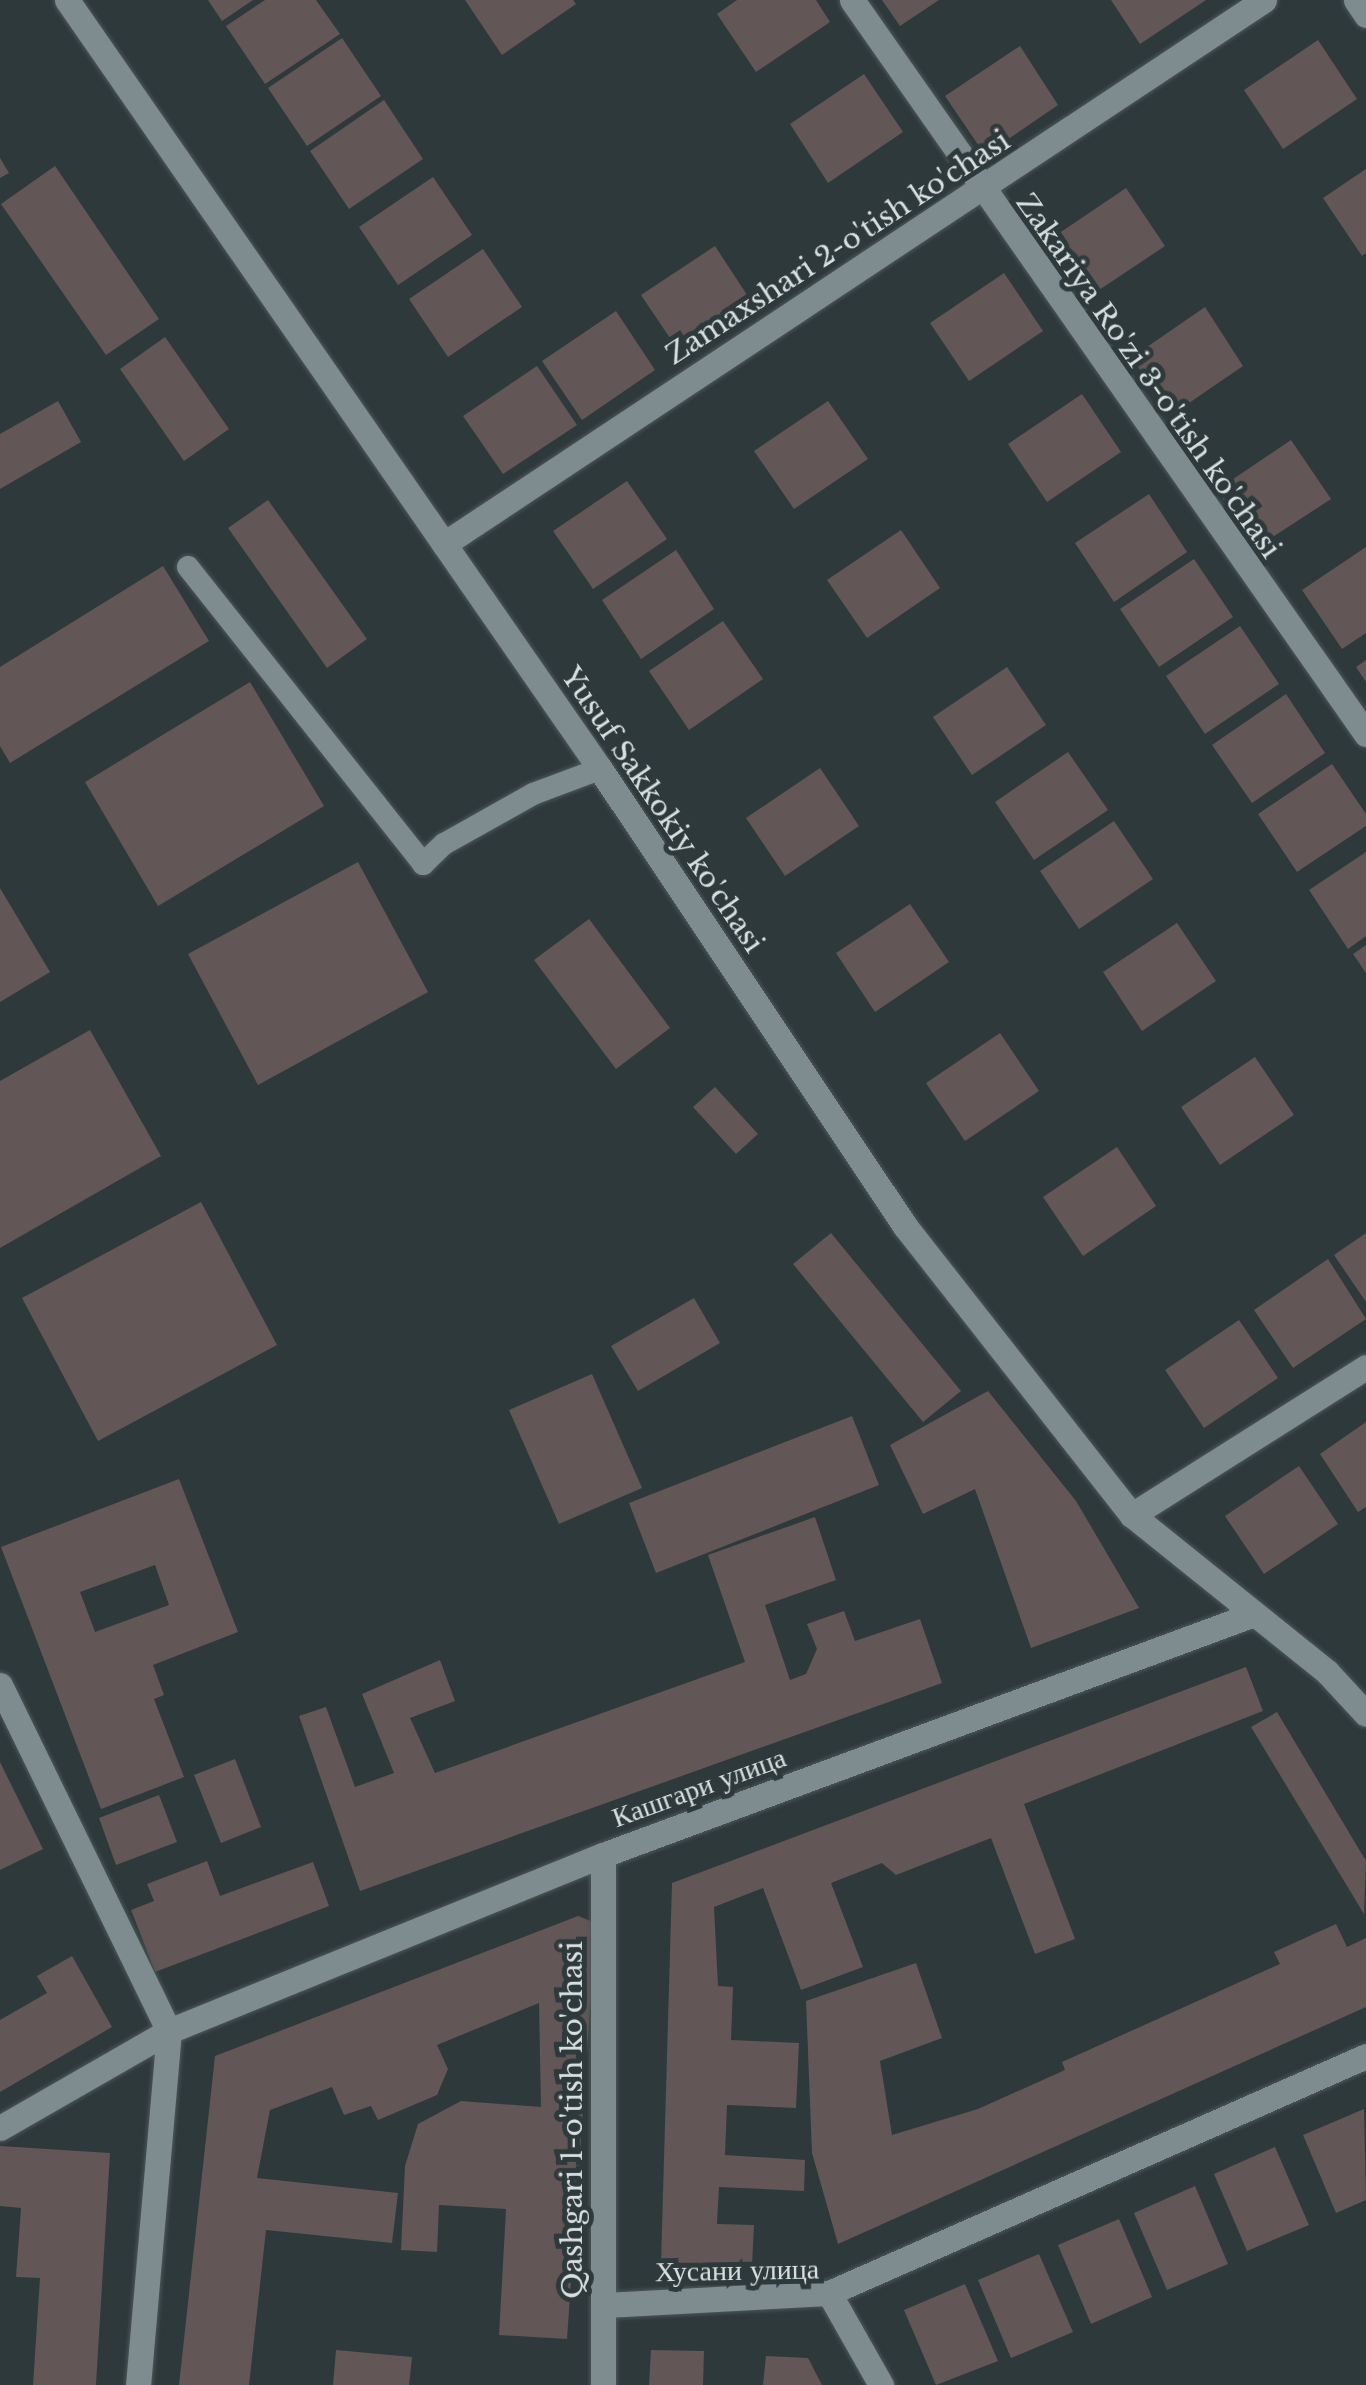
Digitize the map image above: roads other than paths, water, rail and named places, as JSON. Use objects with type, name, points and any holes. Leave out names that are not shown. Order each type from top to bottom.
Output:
[{"type":"street","name":"Yusuf Sakkokiy ko'chasi","points":[[67,0],[600,768],[904,1226],[1132,1514],[1327,1672],[1366,1714]]},
{"type":"street","name":"Zakariya Ro'zi 3-o'tish ko'chasi","points":[[852,0],[980,192],[1366,734]]},
{"type":"street","name":"Zamaxshari 2-o'tish ko'chasi","points":[[444,544],[1264,0]]},
{"type":"street","points":[[1356,0],[1366,15]]},
{"type":"street","points":[[1132,1514],[1366,1367]]},
{"type":"street","name":"Кашгари улица","points":[[0,2128],[169,2031],[603,1855],[1254,1614]]},
{"type":"street","points":[[0,1685],[169,2031],[138,2385]]},
{"type":"street","name":"Qashgari 1-o'tish ko'chasi","points":[[603,1855],[603,2385]]},
{"type":"street","points":[[829,2293],[1366,2056]]},
{"type":"street","name":"Хусани улица","points":[[604,2305],[829,2293],[881,2385]]},
{"type":"lane","points":[[188,567],[422,864],[444,844],[532,794],[600,768]]}]
